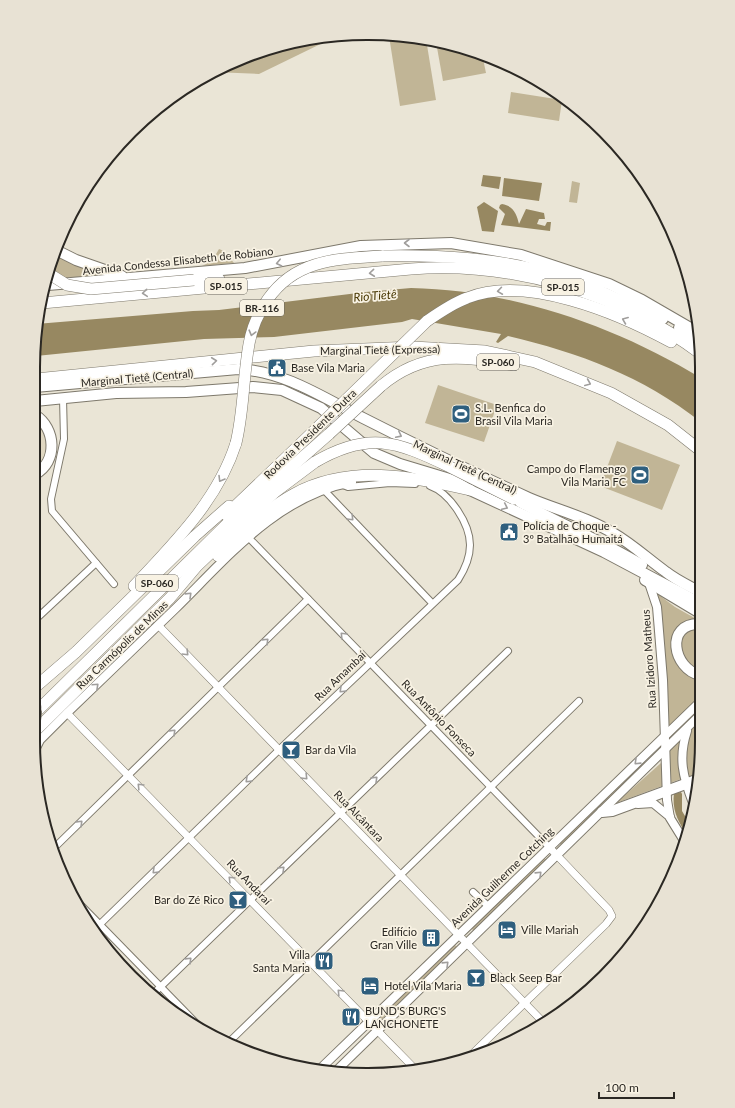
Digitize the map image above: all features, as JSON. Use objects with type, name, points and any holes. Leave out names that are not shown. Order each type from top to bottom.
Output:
[{"type":"highway","name":"Avenida Condessa Elisabeth de Robiano","points":[[51,285],[258,267],[361,246],[402,243],[468,245],[505,252],[542,262],[609,284],[633,295],[692,328]]},
{"type":"highway","points":[[410,255],[420,250],[439,250],[478,253],[533,263],[542,262]]},
{"type":"highway","points":[[61,252],[106,272],[130,278]]},
{"type":"highway","points":[[410,255],[474,258],[519,266],[556,275],[590,286],[629,302],[671,323],[693,337]]},
{"type":"highway","name":"BR-116","points":[[40,682],[117,604],[183,532],[225,472],[236,443],[242,415],[251,333],[260,311],[272,293],[292,274],[316,264],[334,260],[410,255]]},
{"type":"highway","points":[[411,269],[421,264],[471,264],[540,275],[556,275]]},
{"type":"highway","name":"SP-015","points":[[46,303],[411,269],[454,268],[490,271],[535,278],[576,290],[614,304],[650,321],[677,336],[694,349]]},
{"type":"highway","points":[[53,277],[67,285],[91,289],[194,280],[250,279],[261,282]]},
{"type":"highway","name":"Rodovia Presidente Dutra","points":[[40,706],[273,470],[427,321],[442,310],[468,297],[508,290],[547,294],[596,308],[661,336],[694,355]]},
{"type":"highway","name":"SP-015","points":[[48,296],[94,298]]},
{"type":"highway","name":"Marginal Tietê (Expressa)","points":[[40,379],[314,351],[413,347],[485,351],[535,362],[611,393],[644,410],[668,425],[695,446]]},
{"type":"highway","name":"Rodovia Presidente Dutra","points":[[40,706],[229,522],[381,386],[405,368],[420,362],[440,358],[484,360],[552,369]]},
{"type":"highway","name":"Marginal Tietê (Central)","points":[[40,394],[238,372]]},
{"type":"highway","name":"Marginal Tietê (Central)","points":[[40,387],[238,372],[267,375],[306,387],[371,422],[531,498],[599,526],[641,551],[666,572],[695,589]]},
{"type":"highway","points":[[40,400],[116,393],[214,390],[253,387],[282,390],[292,393],[322,408],[374,453],[400,464],[453,480],[470,490],[627,564],[695,599]]},
{"type":"highway","points":[[100,388],[208,388],[214,390]]},
{"type":"highway","points":[[40,420],[50,432],[52,440],[48,460],[44,468],[40,470]]},
{"type":"highway","points":[[170,598],[197,566],[275,492],[315,462],[335,451],[348,446],[376,442],[396,444],[428,456],[517,500],[547,517],[627,555],[695,599]]},
{"type":"highway","points":[[40,683],[76,652],[195,536],[255,482],[273,470]]},
{"type":"highway","points":[[170,598],[180,592],[246,530],[293,494],[314,485],[343,477],[372,474],[410,477],[470,490]]},
{"type":"highway","points":[[517,500],[599,532],[666,572]]},
{"type":"highway","points":[[627,564],[649,583],[695,610]]},
{"type":"highway","name":"SP-060","points":[[40,727],[170,598]]},
{"type":"highway","points":[[695,624],[691,624],[681,629],[677,636],[676,644],[679,658],[691,672],[695,673]]},
{"type":"highway","points":[[602,812],[612,811],[636,803],[692,782]]},
{"type":"main road","name":"Rua Amambaí","points":[[324,490],[342,484],[379,478],[410,477]]},
{"type":"main road","name":"Rua Carmópolis de Minas","points":[[40,740],[248,537],[286,508],[324,490]]},
{"type":"main road","name":"Rua Izidoro Matheus","points":[[649,583],[657,607],[658,618],[666,750],[666,791],[670,818]]},
{"type":"main road","name":"Avenida Guilherme Cotching","points":[[324,1065],[695,707]]},
{"type":"main road","name":"Avenida Guilherme Cotching","points":[[341,1066],[695,720]]},
{"type":"main road","points":[[688,728],[681,754],[682,770],[690,795]]},
{"type":"main road","points":[[636,803],[641,805],[652,803],[670,818],[681,835]]},
{"type":"street","points":[[63,398],[64,439],[51,506],[55,516],[114,584]]},
{"type":"street","name":"Rua Amambaí","points":[[100,924],[279,750],[432,603],[458,580],[468,558],[470,544],[468,533],[453,504],[443,492],[426,485],[390,483],[348,487],[342,484]]},
{"type":"street","points":[[324,490],[432,603]]},
{"type":"street","name":"Rua Antônio Fonseca","points":[[248,537],[492,787],[609,910],[612,916],[606,924],[525,1002]]},
{"type":"street","points":[[40,615],[96,563]]},
{"type":"street","points":[[57,845],[308,599]]},
{"type":"street","name":"Rua Alcântara","points":[[158,625],[540,1018]]},
{"type":"street","points":[[157,991],[508,651]]},
{"type":"street","points":[[233,1039],[579,701]]},
{"type":"street","name":"Rua Andaraí","points":[[67,712],[411,1065]]},
{"type":"street","points":[[473,892],[488,906]]},
{"type":"street","points":[[90,914],[187,1014]]},
{"type":"street","points":[[477,1050],[525,1002]]},
{"type":"shaded area","points":[[390,41],[427,45],[436,100],[400,106]]},
{"type":"shaded area","points":[[322,43],[259,74],[226,73],[262,57],[304,46]]},
{"type":"shaded area","points":[[437,47],[484,61],[486,73],[443,81]]},
{"type":"shaded area","points":[[511,92],[554,99],[561,104],[559,121],[508,113]]},
{"type":"shaded area","points":[[572,181],[580,183],[577,203],[569,202]]},
{"type":"shaded area","points":[[219,249],[224,251],[234,263],[202,266],[212,261]]},
{"type":"shaded area","points":[[60,255],[101,275],[65,278],[55,271]]},
{"type":"shaded area","name":"S.L. Benfica do Brasil Vila Maria","points":[[438,385],[497,405],[484,442],[425,423]]},
{"type":"shaded area","points":[[40,425],[44,429],[48,446],[43,461],[40,464]]},
{"type":"shaded area","name":"Campo do Flamengo Vila Maria FC","points":[[617,441],[680,465],[662,510],[600,486]]},
{"type":"shaded area","points":[[655,592],[675,607],[695,618],[695,740],[692,785],[689,776],[616,803],[670,755],[661,609]]},
{"type":"shaded area","points":[[644,761],[646,763],[561,845],[559,843]]},
{"type":"shaded area","points":[[544,858],[547,860],[474,931],[471,928]]},
{"type":"shaded area","points":[[455,945],[457,947],[382,1019],[380,1017]]},
{"type":"water","points":[[483,175],[501,177],[499,189],[481,186]]},
{"type":"water","points":[[504,178],[542,183],[539,201],[502,196]]},
{"type":"water","points":[[484,202],[498,211],[494,232],[482,231],[477,207]]},
{"type":"water","points":[[502,204],[512,209],[516,214],[519,224],[526,209],[544,213],[545,219],[539,219],[537,224],[545,226],[547,222],[551,222],[550,231],[501,225],[505,214],[499,208]]},
{"type":"water","name":"Rio Tietê","points":[[411,288],[449,290],[524,304],[562,314],[598,327],[634,342],[695,375],[695,418],[679,406],[633,379],[609,368],[560,350],[508,336],[498,343],[496,342],[501,334],[412,319],[402,322],[274,337],[204,339],[41,356],[43,323],[219,310]]},
{"type":"water","points":[[681,792],[682,794],[682,811],[686,817],[683,828],[674,809],[674,793]]},
{"type":"place","name":"Base Vila Maria","points":[[277,368]]},
{"type":"place","name":"S.L. Benfica do Brasil Vila Maria","points":[[461,414]]},
{"type":"place","name":"Campo do Flamengo Vila Maria FC","points":[[640,475]]},
{"type":"place","name":"Polícia de Choque - 3º Batalhão Humaitá","points":[[509,532]]},
{"type":"place","name":"Bar da Vila","points":[[291,750]]},
{"type":"place","name":"Bar do Zé Rico","points":[[238,900]]},
{"type":"place","name":"Ville Mariah","points":[[507,930]]},
{"type":"place","name":"Edifício Gran Ville","points":[[431,938]]},
{"type":"place","name":"Villa Santa Maria","points":[[324,961]]},
{"type":"place","name":"Black Seep Bar","points":[[476,978]]},
{"type":"place","name":"Hotel Vila Maria","points":[[370,986]]},
{"type":"place","name":"BUND'S BURG'S LANCHONETE","points":[[351,1017]]}]
